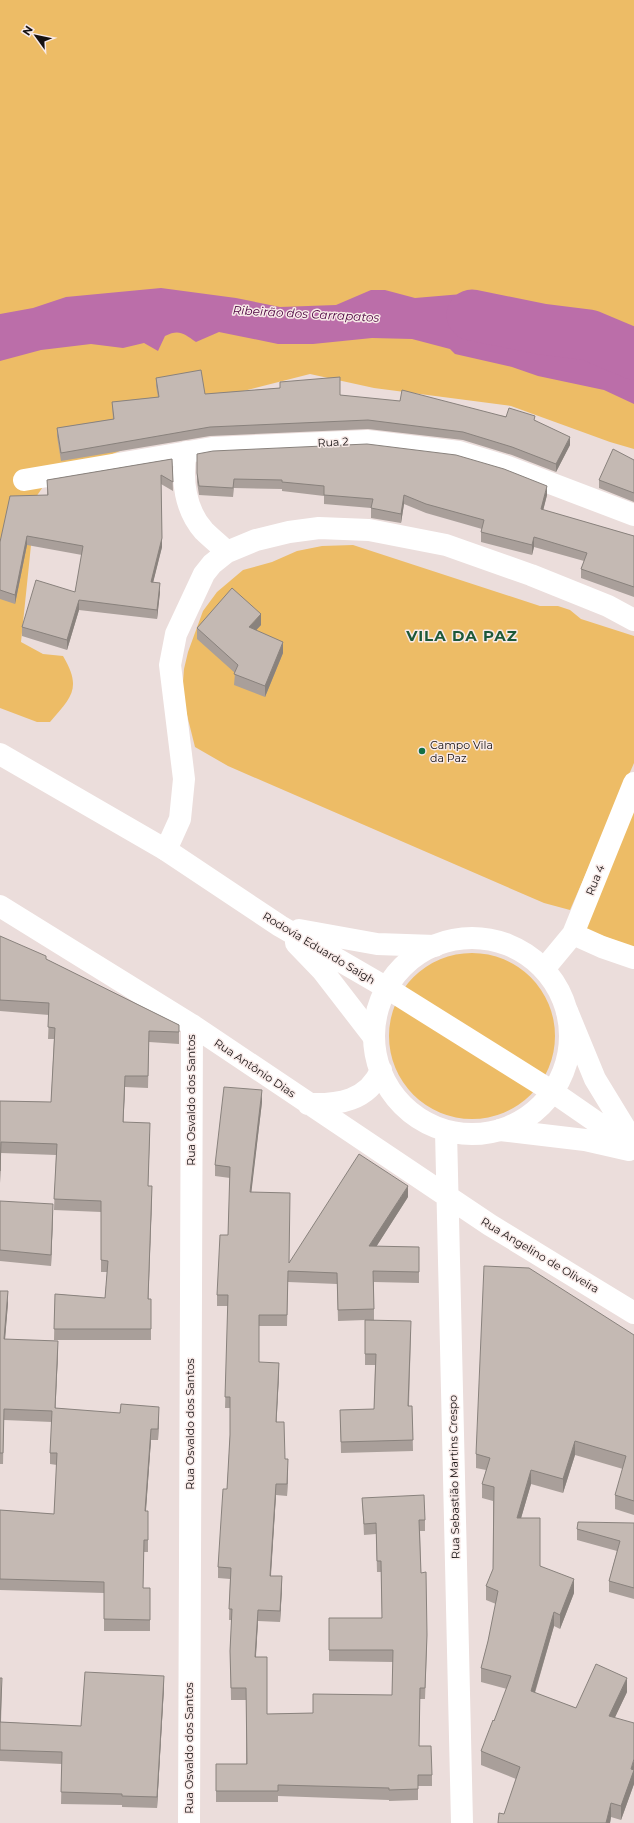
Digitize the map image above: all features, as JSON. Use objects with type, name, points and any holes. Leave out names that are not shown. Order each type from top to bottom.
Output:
[{"type":"main road","name":"Rua 2","points":[[24,480],[212,448],[367,441],[459,452],[508,467],[634,515]]},
{"type":"main road","points":[[186,452],[183,468],[185,493],[203,530],[227,552]]},
{"type":"main road","points":[[166,850],[180,819],[184,779],[170,665],[176,634],[204,574],[212,564],[227,552],[256,540],[289,532],[319,528],[369,530],[446,545],[531,575],[608,606],[634,620]]},
{"type":"main road","name":"Rodovia Eduardo Saigh","points":[[0,754],[166,850],[280,926],[387,988],[553,1092],[634,1150]]},
{"type":"main road","name":"Rua 4","points":[[544,969],[573,934],[634,783]]},
{"type":"main road","name":"Rua Antônio Dias","points":[[0,906],[192,1025],[447,1196]]},
{"type":"main road","points":[[280,926],[377,944],[435,946]]},
{"type":"main road","points":[[280,926],[322,970],[373,1036]]},
{"type":"main road","points":[[573,934],[602,947],[634,958]]},
{"type":"main road","points":[[567,1011],[570,1042],[568,1057],[563,1072],[553,1092],[538,1109],[526,1118],[500,1130],[473,1135],[446,1131],[426,1123],[408,1110],[393,1094],[381,1070],[373,1036],[377,1014],[387,988],[410,961],[435,946],[448,941],[478,938],[493,941],[521,951],[544,969],[554,982],[562,996],[595,1079],[634,1143]]},
{"type":"main road","name":"Rua Osvaldo dos Santos","points":[[189,1823],[192,1025]]},
{"type":"main road","points":[[308,1104],[328,1105],[357,1097],[368,1090],[376,1082],[381,1070]]},
{"type":"main road","points":[[500,1130],[585,1140],[634,1150]]},
{"type":"main road","name":"Rua Sebastião Martins Crespo","points":[[446,1131],[462,1823]]},
{"type":"main road","name":"Rua Angelino de Oliveira","points":[[447,1196],[534,1253],[634,1313]]},
{"type":"shaded area","points":[[0,0],[634,0],[634,449],[610,442],[511,406],[374,388],[310,374],[232,394],[225,408],[110,455],[51,475],[36,497],[21,642],[43,654],[63,656],[72,676],[72,692],[64,706],[50,722],[37,722],[0,708]]},
{"type":"shaded area","points":[[353,545],[540,606],[558,606],[570,610],[581,619],[634,636],[634,763],[570,910],[544,903],[228,766],[195,747],[182,695],[184,669],[188,652],[203,611],[217,592],[243,570],[272,562],[297,551],[322,546]]},
{"type":"shaded area","points":[[634,801],[634,948],[583,928]]},
{"type":"shaded area","points":[[464,953],[480,953],[496,956],[511,962],[525,971],[537,983],[546,997],[552,1012],[555,1036],[554,1052],[546,1075],[537,1089],[525,1101],[511,1110],[496,1116],[480,1119],[464,1119],[448,1116],[433,1110],[419,1101],[407,1089],[398,1075],[392,1060],[389,1044],[389,1028],[392,1012],[398,997],[407,983],[419,971],[433,962],[448,956]]},
{"type":"water","points":[[161,288],[236,298],[280,307],[336,305],[371,290],[385,290],[415,298],[474,293],[495,297],[526,315],[541,329],[589,335],[606,329],[634,342],[634,404],[604,390],[538,376],[512,367],[455,354],[450,349],[412,339],[372,338],[313,344],[278,344],[219,332],[196,342],[178,332],[165,336],[158,351],[144,343],[123,348],[91,344],[41,350],[0,361],[0,314],[33,308],[66,297]]},
{"type":"building","points":[[201,370],[205,394],[280,388],[280,382],[340,377],[340,395],[400,401],[402,390],[506,417],[509,408],[535,416],[534,420],[570,437],[556,464],[512,447],[463,432],[368,420],[210,427],[61,453],[57,428],[114,419],[112,402],[159,397],[156,378]]},
{"type":"building","points":[[367,444],[456,455],[504,469],[547,486],[541,509],[634,536],[634,587],[581,569],[587,553],[534,537],[532,545],[481,532],[484,520],[426,504],[404,495],[401,514],[371,508],[373,499],[324,495],[324,486],[282,482],[282,480],[234,479],[233,488],[199,486],[197,454],[213,451]]},
{"type":"building","points":[[613,449],[634,460],[634,493],[599,480]]},
{"type":"building","points":[[172,459],[173,482],[161,475],[162,538],[151,582],[160,583],[157,610],[79,600],[67,640],[22,627],[36,580],[75,592],[83,546],[27,536],[15,595],[0,590],[0,542],[10,496],[48,495],[47,480]]},
{"type":"building","points":[[232,588],[261,614],[249,627],[283,642],[265,686],[234,674],[238,665],[197,628]]},
{"type":"building","points":[[0,936],[46,956],[46,959],[179,1025],[179,1032],[149,1031],[148,1076],[125,1076],[123,1122],[150,1123],[148,1186],[152,1186],[148,1299],[151,1299],[151,1329],[54,1329],[55,1294],[105,1298],[108,1261],[101,1260],[101,1201],[54,1199],[57,1144],[1,1142],[0,1171],[0,1101],[51,1102],[55,1028],[48,1027],[49,1003],[0,1000]]},
{"type":"building","points":[[224,1087],[262,1090],[250,1192],[290,1193],[289,1263],[359,1154],[408,1186],[369,1246],[419,1247],[419,1272],[373,1271],[374,1309],[338,1310],[337,1273],[288,1271],[287,1315],[259,1315],[259,1362],[279,1363],[276,1422],[284,1422],[285,1459],[288,1459],[287,1484],[276,1484],[270,1576],[282,1576],[280,1611],[258,1610],[255,1657],[267,1657],[267,1714],[313,1713],[313,1694],[392,1695],[393,1650],[329,1650],[329,1618],[382,1618],[381,1561],[377,1561],[376,1523],[364,1524],[362,1498],[424,1495],[425,1520],[419,1520],[421,1573],[426,1572],[427,1635],[425,1688],[420,1688],[419,1746],[431,1746],[432,1775],[418,1775],[418,1789],[389,1790],[389,1788],[278,1785],[278,1791],[216,1791],[216,1764],[247,1764],[246,1688],[231,1688],[230,1651],[232,1609],[229,1609],[231,1568],[218,1567],[223,1489],[227,1489],[230,1435],[230,1397],[225,1397],[228,1295],[217,1295],[220,1235],[228,1235],[230,1167],[215,1165]]},
{"type":"building","points":[[0,1201],[53,1204],[51,1255],[0,1250]]},
{"type":"building","points":[[484,1266],[529,1268],[634,1335],[634,1501],[615,1495],[626,1456],[575,1441],[563,1479],[531,1470],[517,1518],[540,1518],[540,1566],[574,1579],[560,1615],[554,1612],[531,1691],[576,1708],[596,1664],[627,1678],[609,1716],[634,1723],[634,1759],[631,1769],[634,1770],[621,1806],[611,1803],[606,1823],[498,1823],[499,1813],[504,1814],[520,1767],[481,1751],[511,1676],[481,1668],[498,1591],[486,1586],[493,1569],[494,1487],[482,1484],[490,1458],[476,1454]]},
{"type":"building","points":[[0,1291],[8,1291],[4,1339],[58,1341],[55,1408],[120,1413],[121,1404],[159,1407],[158,1429],[151,1429],[145,1511],[148,1511],[148,1540],[144,1540],[143,1588],[150,1588],[150,1620],[104,1619],[104,1582],[0,1579],[0,1510],[54,1514],[57,1453],[50,1453],[52,1411],[4,1409],[3,1453],[0,1453]]},
{"type":"building","points":[[365,1320],[411,1321],[408,1406],[412,1406],[413,1440],[341,1442],[340,1410],[374,1409],[376,1354],[365,1354]]},
{"type":"building","points":[[578,1522],[634,1523],[634,1588],[609,1581],[620,1541],[577,1529]]},
{"type":"building","points":[[85,1672],[164,1676],[157,1797],[61,1792],[62,1752],[0,1750],[0,1722],[81,1726]]},
{"type":"building","points":[[0,1678],[2,1678],[0,1722]]},
{"type":"waterway","name":"Ribeirão dos Carrapatos","points":[[472,315],[541,329],[589,335],[634,354]]},
{"type":"place","name":"Campo Vila da Paz","points":[[422,751]]},
{"type":"district","name":"VILA DA PAZ","points":[[462,636]]}]
